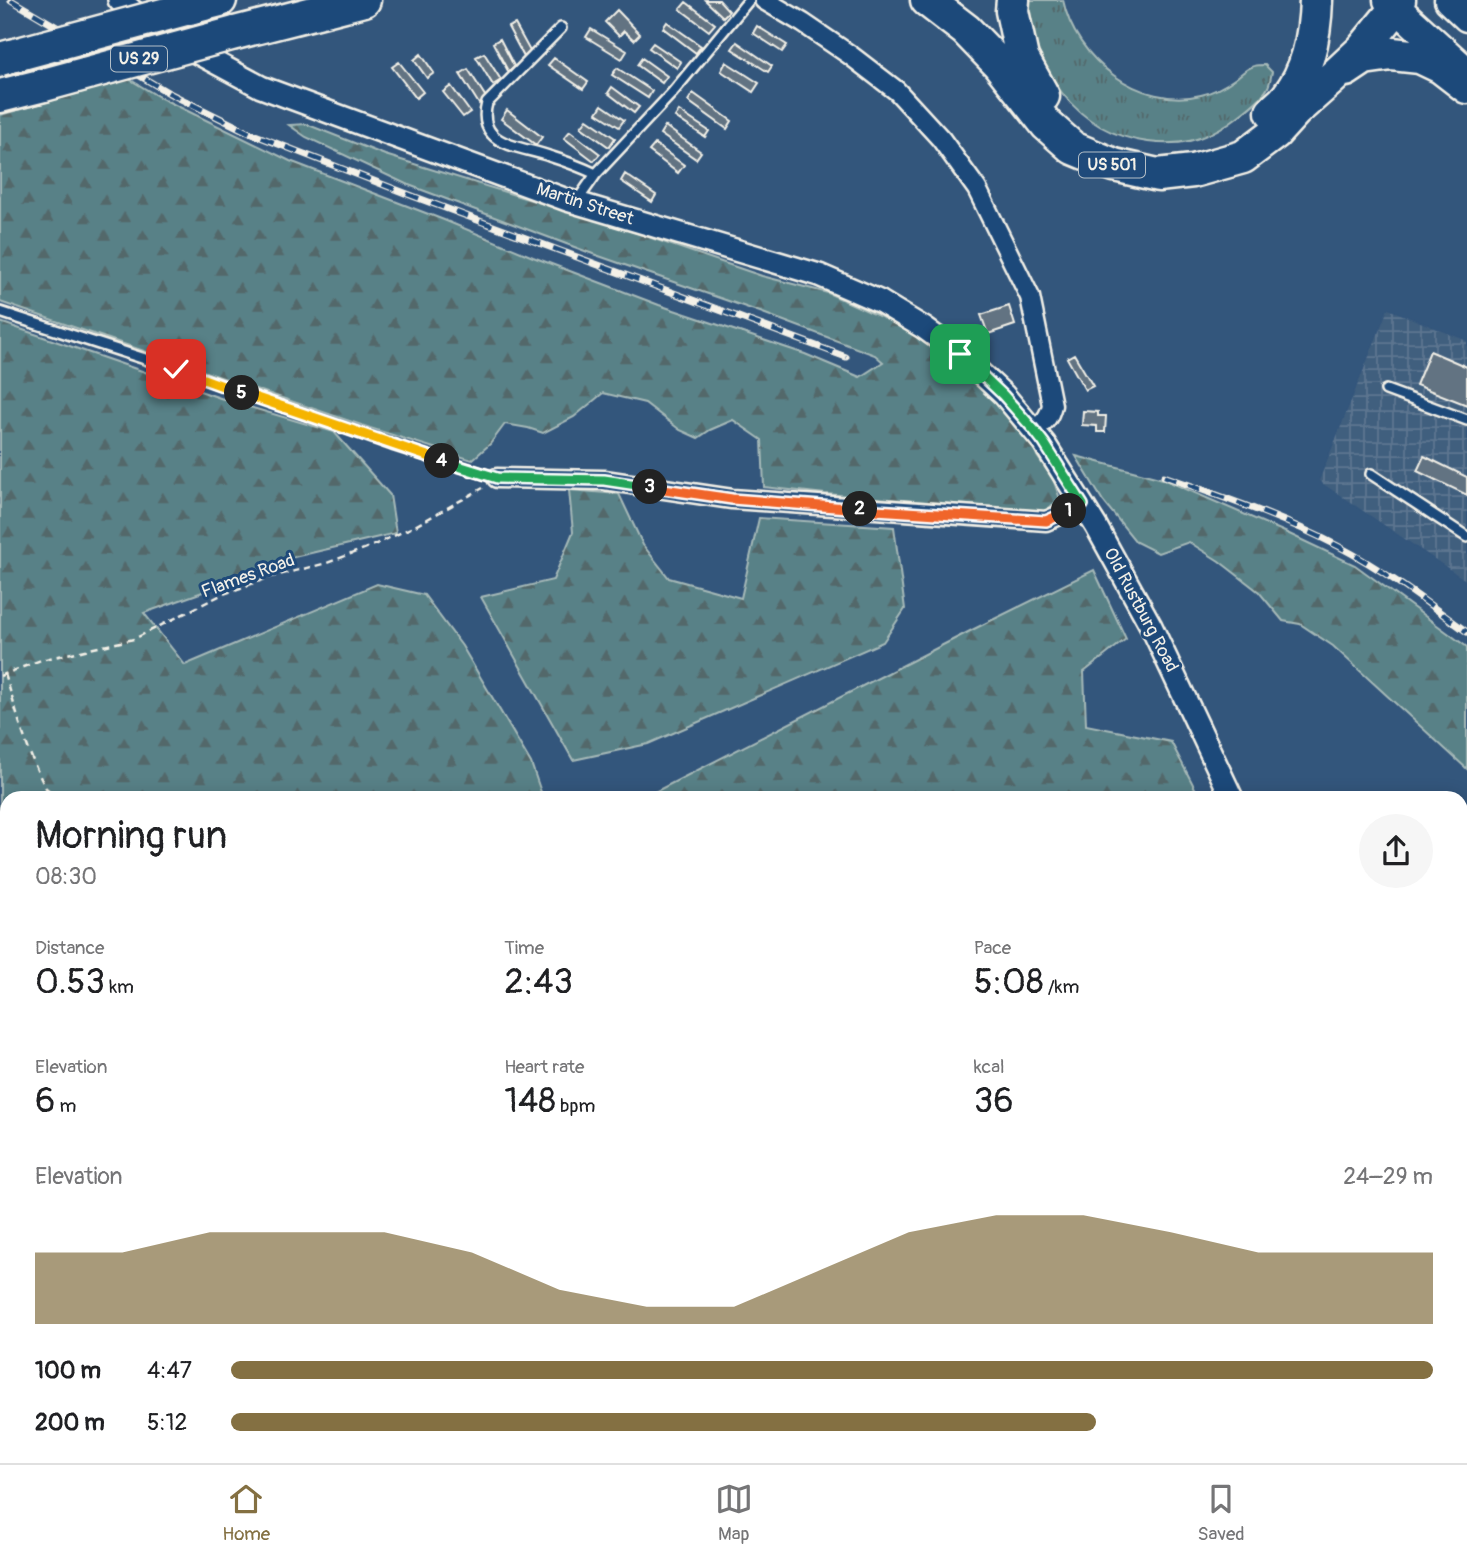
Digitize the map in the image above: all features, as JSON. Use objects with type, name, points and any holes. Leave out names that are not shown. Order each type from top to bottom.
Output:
[{"type":"highway","name":"US 29","points":[[0,59],[220,0]]},
{"type":"highway","name":"US 29","points":[[0,96],[364,0]]},
{"type":"highway","name":"US 501","points":[[927,0],[965,30],[999,63],[1047,125],[1073,148],[1114,165],[1158,175],[1193,171],[1243,156],[1275,133],[1330,80],[1364,58],[1392,54],[1420,57],[1441,67],[1467,87]]},
{"type":"highway","points":[[1013,0],[1012,11],[1022,58],[1043,97],[1070,125],[1102,144],[1141,157],[1185,158],[1255,130],[1289,96],[1308,60],[1316,0]]},
{"type":"highway","points":[[1449,0],[1467,17]]},
{"type":"highway","points":[[1330,80],[1362,50],[1394,3],[1467,72]]},
{"type":"street","name":"Martin Street","points":[[119,0],[162,34],[261,87],[576,203],[818,275],[881,302],[960,354],[1003,395],[1034,430]]},
{"type":"street","points":[[764,0],[850,55],[897,91],[941,139],[977,189],[1030,297],[1052,405],[1044,423],[1034,430]]},
{"type":"street","name":"Old Rustburg Road","points":[[1034,430],[1083,505],[1152,626],[1229,791]]},
{"type":"street","points":[[497,478],[604,480],[732,499],[1046,521],[1083,505]]},
{"type":"lane","points":[[576,203],[596,174],[671,93],[749,0]]},
{"type":"lane","points":[[561,28],[487,103],[484,115],[493,135],[503,142],[551,156],[596,174]]},
{"type":"lane","points":[[0,312],[497,478]]},
{"type":"lane","points":[[1386,390],[1467,420]]},
{"type":"lane","points":[[1371,474],[1467,537]]},
{"type":"path","name":"Flames Road","points":[[0,676],[41,660],[134,639],[221,595],[271,576],[327,563],[372,546],[476,493],[497,478]]},
{"type":"path","points":[[5,674],[23,732],[47,791]]},
{"type":"path","points":[[43,785],[50,791]]},
{"type":"shaded area","points":[[1388,309],[1467,341],[1467,581],[1319,481]]},
{"type":"green space","points":[[1025,0],[1063,0],[1070,22],[1081,42],[1096,60],[1134,87],[1155,95],[1178,98],[1206,94],[1224,86],[1249,68],[1259,65],[1265,65],[1272,72],[1269,85],[1245,112],[1200,138],[1160,143],[1122,136],[1079,111],[1062,94],[1038,50]]},
{"type":"green space","points":[[129,79],[161,98],[290,161],[659,305],[805,354],[860,377],[883,362],[875,355],[760,312],[593,254],[406,184],[306,137],[289,125],[306,124],[385,155],[628,230],[762,276],[828,293],[903,327],[962,371],[1015,420],[1033,441],[1037,456],[1053,479],[1060,499],[1045,511],[764,487],[762,440],[733,420],[698,438],[680,430],[645,403],[603,393],[574,417],[543,433],[505,424],[490,444],[472,460],[0,302],[0,115]]},
{"type":"green space","points":[[0,322],[226,400],[334,432],[390,495],[396,533],[294,557],[144,613],[185,665],[377,584],[424,595],[462,646],[531,763],[541,791],[0,791]]},
{"type":"green space","points":[[1076,456],[1163,479],[1355,565],[1467,647],[1467,769],[1333,646],[1300,624],[1283,621],[1259,592],[1219,561],[1189,542],[1158,553],[1136,542],[1103,501]]},
{"type":"green space","points":[[569,490],[619,494],[643,545],[669,578],[741,598],[759,518],[894,527],[905,609],[883,642],[648,744],[573,760],[481,597],[553,580],[573,532]]},
{"type":"green space","points":[[1094,570],[1126,639],[1084,672],[1086,725],[1171,742],[1196,791],[657,791]]},
{"type":"building","points":[[705,0],[719,0],[729,11],[723,17]]},
{"type":"building","points":[[686,2],[715,24],[709,31],[680,9]]},
{"type":"building","points":[[617,10],[640,34],[634,40],[624,31],[619,36],[605,22]]},
{"type":"building","points":[[667,22],[701,46],[696,53],[663,28]]},
{"type":"building","points":[[515,24],[531,53],[524,57],[508,27]]},
{"type":"building","points":[[757,26],[787,45],[782,52],[753,33]]},
{"type":"building","points":[[591,29],[627,51],[622,59],[586,37]]},
{"type":"building","points":[[500,39],[515,68],[508,71],[493,43]]},
{"type":"building","points":[[737,42],[772,66],[768,72],[732,49]]},
{"type":"building","points":[[653,43],[681,62],[677,68],[649,48]]},
{"type":"building","points":[[484,53],[501,80],[493,85],[476,57]]},
{"type":"building","points":[[421,54],[434,73],[427,78],[414,60]]},
{"type":"building","points":[[554,58],[588,82],[583,89],[548,65]]},
{"type":"building","points":[[642,58],[667,76],[662,83],[637,65]]},
{"type":"building","points":[[399,62],[423,92],[416,98],[392,67]]},
{"type":"building","points":[[726,62],[759,83],[753,92],[721,71]]},
{"type":"building","points":[[617,68],[652,91],[648,98],[612,75]]},
{"type":"building","points":[[468,69],[487,99],[479,104],[460,74]]},
{"type":"building","points":[[451,86],[470,112],[463,117],[443,92]]},
{"type":"building","points":[[612,87],[639,107],[634,113],[608,93]]},
{"type":"building","points":[[693,93],[732,121],[727,129],[688,101]]},
{"type":"building","points":[[602,105],[624,120],[619,127],[597,113]]},
{"type":"building","points":[[507,110],[542,137],[536,145],[501,119]]},
{"type":"building","points":[[679,111],[709,131],[705,137],[675,117]]},
{"type":"building","points":[[587,119],[615,138],[609,147],[581,127]]},
{"type":"building","points":[[665,126],[701,152],[696,159],[660,134]]},
{"type":"building","points":[[570,131],[600,154],[594,161],[564,138]]},
{"type":"building","points":[[655,144],[684,165],[678,173],[649,151]]},
{"type":"building","points":[[625,174],[656,195],[652,202],[621,181]]},
{"type":"building","points":[[1009,306],[1015,325],[988,334],[981,315]]},
{"type":"building","points":[[1430,351],[1467,367],[1467,405],[1416,385]]},
{"type":"building","points":[[1074,354],[1093,386],[1085,390],[1067,358]]},
{"type":"building","points":[[1083,411],[1098,412],[1098,416],[1106,416],[1105,432],[1097,432],[1097,426],[1082,425]]},
{"type":"building","points":[[1424,456],[1467,477],[1467,495],[1417,471]]},
{"type":"railway","points":[[11,0],[169,93],[250,133],[846,357]]},
{"type":"railway","points":[[1164,476],[1274,517],[1338,546],[1420,597],[1467,632]]},
{"type":"route","points":[[176,369],[392,445],[497,478],[604,480],[732,499],[1046,521],[1083,505],[1034,430],[1003,395],[960,354]]}]
